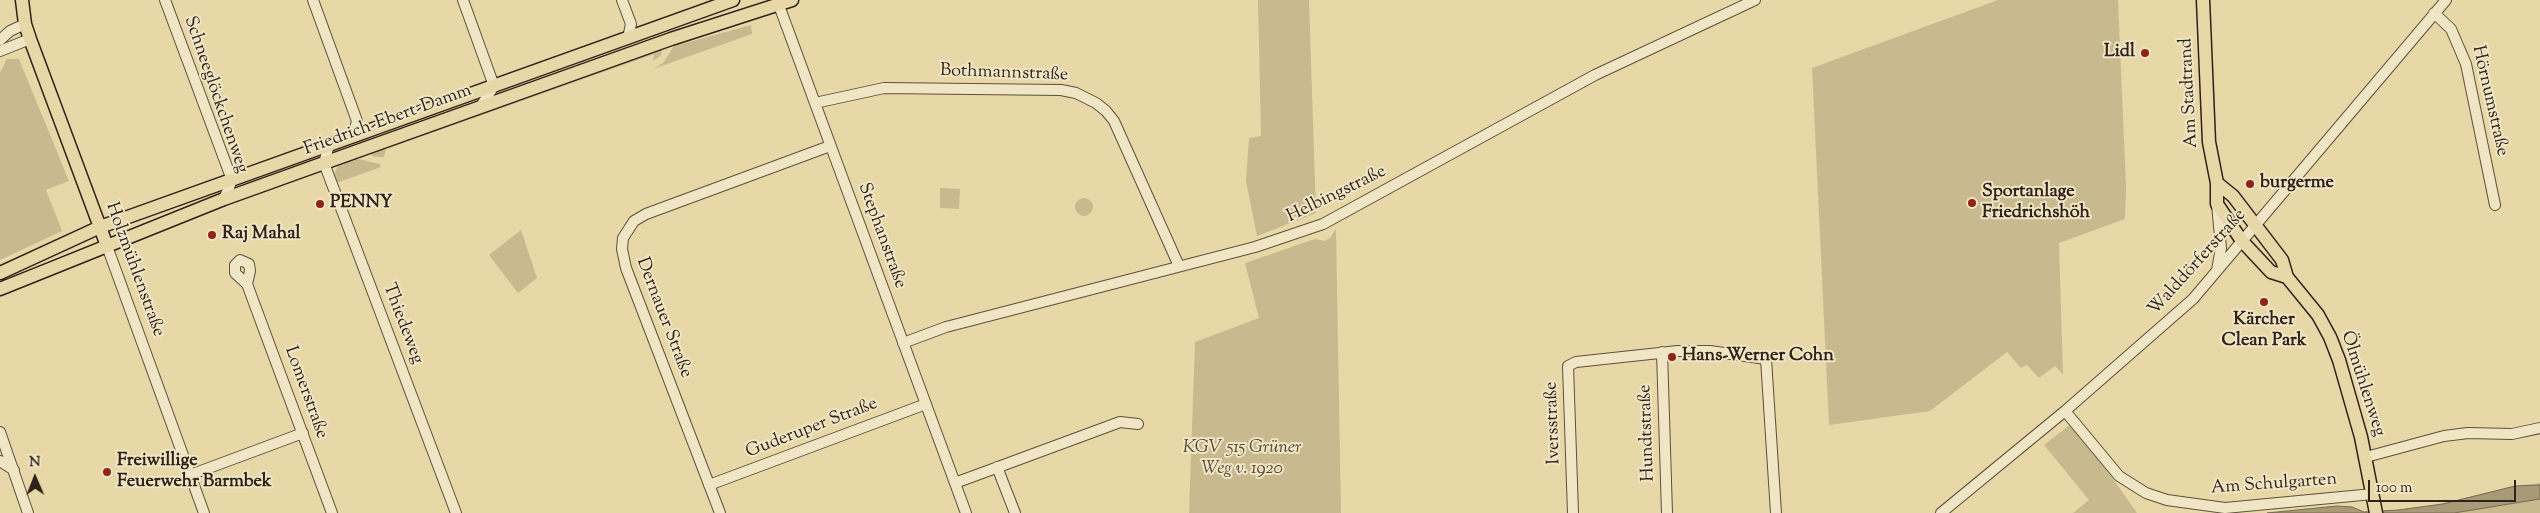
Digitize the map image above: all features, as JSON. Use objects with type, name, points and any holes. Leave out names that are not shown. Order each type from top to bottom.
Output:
[{"type":"main road","name":"Holzmühlenstraße","points":[[22,0],[25,24],[30,39],[106,246]]},
{"type":"main road","name":"Friedrich-Ebert-Damm","points":[[0,273],[100,227],[733,0]]},
{"type":"main road","name":"Friedrich-Ebert-Damm","points":[[0,289],[224,199],[671,39],[778,2],[792,0]]},
{"type":"main road","name":"Am Stadtrand","points":[[2203,0],[2210,151],[2218,183],[2217,204]]},
{"type":"main road","points":[[2218,183],[2233,196],[2254,226]]},
{"type":"main road","points":[[2217,204],[2242,241]]},
{"type":"main road","name":"Ölmühlenweg","points":[[2254,226],[2282,260],[2287,277],[2318,315],[2335,348],[2366,457],[2376,511]]},
{"type":"main road","name":"Ölmühlenweg","points":[[2242,241],[2270,272],[2287,277]]},
{"type":"street","name":"Schneeglöckchenweg","points":[[165,0],[232,180],[224,199]]},
{"type":"street","points":[[313,0],[357,122],[353,136]]},
{"type":"street","points":[[463,0],[494,86],[481,106]]},
{"type":"street","points":[[622,0],[631,24],[628,38]]},
{"type":"street","name":"Helbingstraße","points":[[903,344],[946,327],[1255,247],[1323,224],[1595,75],[1755,0]]},
{"type":"street","name":"Walddörferstraße","points":[[1941,513],[2161,329],[2217,272],[2446,0]]},
{"type":"street","name":"Stephanstraße","points":[[778,2],[966,513]]},
{"type":"street","name":"Hörnumstraße","points":[[2434,13],[2451,29],[2466,64],[2495,205]]},
{"type":"street","points":[[0,40],[10,31],[25,24]]},
{"type":"street","points":[[0,51],[30,39]]},
{"type":"street","name":"Bothmannstraße","points":[[815,104],[884,88],[1061,90],[1076,93],[1096,103],[1114,121],[1180,266]]},
{"type":"street","points":[[324,163],[328,145]]},
{"type":"street","name":"Dernauer Straße","points":[[720,513],[626,268],[622,249],[623,238],[629,227],[640,217],[830,146]]},
{"type":"street","name":"Thiedeweg","points":[[324,163],[456,513]]},
{"type":"street","points":[[2217,204],[2217,222],[2221,248],[2217,272]]},
{"type":"street","name":"Holzmühlenstraße","points":[[106,246],[204,513]]},
{"type":"street","name":"Lomerstraße","points":[[247,284],[332,513]]},
{"type":"street","points":[[1662,352],[1710,351],[1766,359],[1776,513]]},
{"type":"street","name":"Iversstraße","points":[[1573,513],[1568,366],[1576,362],[1662,352]]},
{"type":"street","name":"Hundtstraße","points":[[1662,352],[1667,513]]},
{"type":"street","name":"Guderuper Straße","points":[[709,485],[926,404]]},
{"type":"street","name":"Am Schulgarten","points":[[2065,411],[2119,476],[2146,493],[2167,500],[2225,508],[2373,494]]},
{"type":"street","points":[[955,483],[1120,422],[1138,424]]},
{"type":"street","points":[[2366,457],[2444,436],[2468,433],[2512,434],[2540,428]]},
{"type":"street","points":[[0,432],[28,513]]},
{"type":"street","points":[[190,474],[303,433]]},
{"type":"street","points":[[0,462],[14,470]]},
{"type":"street","points":[[997,468],[1015,513]]},
{"type":"green space","points":[[1258,0],[1309,0],[1316,213],[1257,236],[1246,181],[1249,138],[1261,136]]},
{"type":"green space","name":"Sportanlage Friedrichshöh","points":[[1998,0],[2118,0],[2126,187],[2125,219],[2059,243],[2063,375],[2055,366],[2039,378],[2027,365],[2021,368],[2007,352],[1930,411],[1829,425],[1812,68]]},
{"type":"green space","points":[[751,25],[752,34],[653,69],[663,63],[674,46]]},
{"type":"green space","points":[[663,47],[661,55],[656,59],[653,60],[654,54],[386,149],[384,157],[374,157],[368,152]]},
{"type":"green space","points":[[7,59],[19,59],[69,181],[46,190],[62,231],[0,260],[0,73]]},
{"type":"green space","points":[[354,158],[380,164],[381,167],[336,183],[334,175],[338,165]]},
{"type":"green space","points":[[940,188],[960,189],[959,209],[940,208]]},
{"type":"green space","points":[[1084,198],[1090,201],[1093,207],[1090,213],[1084,216],[1078,213],[1075,207],[1078,201]]},
{"type":"green space","name":"KGV 515 Grüner Weg v. 1920","points":[[1336,229],[1341,513],[1189,513],[1195,342],[1259,318],[1245,263],[1315,239],[1325,241],[1330,238]]},
{"type":"green space","points":[[521,230],[537,278],[518,293],[489,255]]},
{"type":"green space","points":[[2071,424],[2137,513],[2073,513],[2089,500],[2044,445]]},
{"type":"green space","points":[[2540,483],[2540,513],[2399,513],[2515,486]]},
{"type":"shaded area","points":[[2540,485],[2540,499],[2454,513],[2267,513],[2337,506],[2352,507],[2364,512],[2398,510],[2443,504],[2515,486]]},
{"type":"place","name":"Lidl","points":[[2145,53]]},
{"type":"place","name":"burgerme","points":[[2250,184]]},
{"type":"place","name":"Sportanlage Friedrichshöh","points":[[1972,203]]},
{"type":"place","name":"PENNY","points":[[320,204]]},
{"type":"place","name":"Raj Mahal","points":[[212,235]]},
{"type":"place","name":"Kärcher Clean Park","points":[[2264,302]]},
{"type":"place","name":"Hans-Werner Cohn","points":[[1672,357]]},
{"type":"place","name":"Freiwillige Feuerwehr Barmbek","points":[[107,472]]}]
